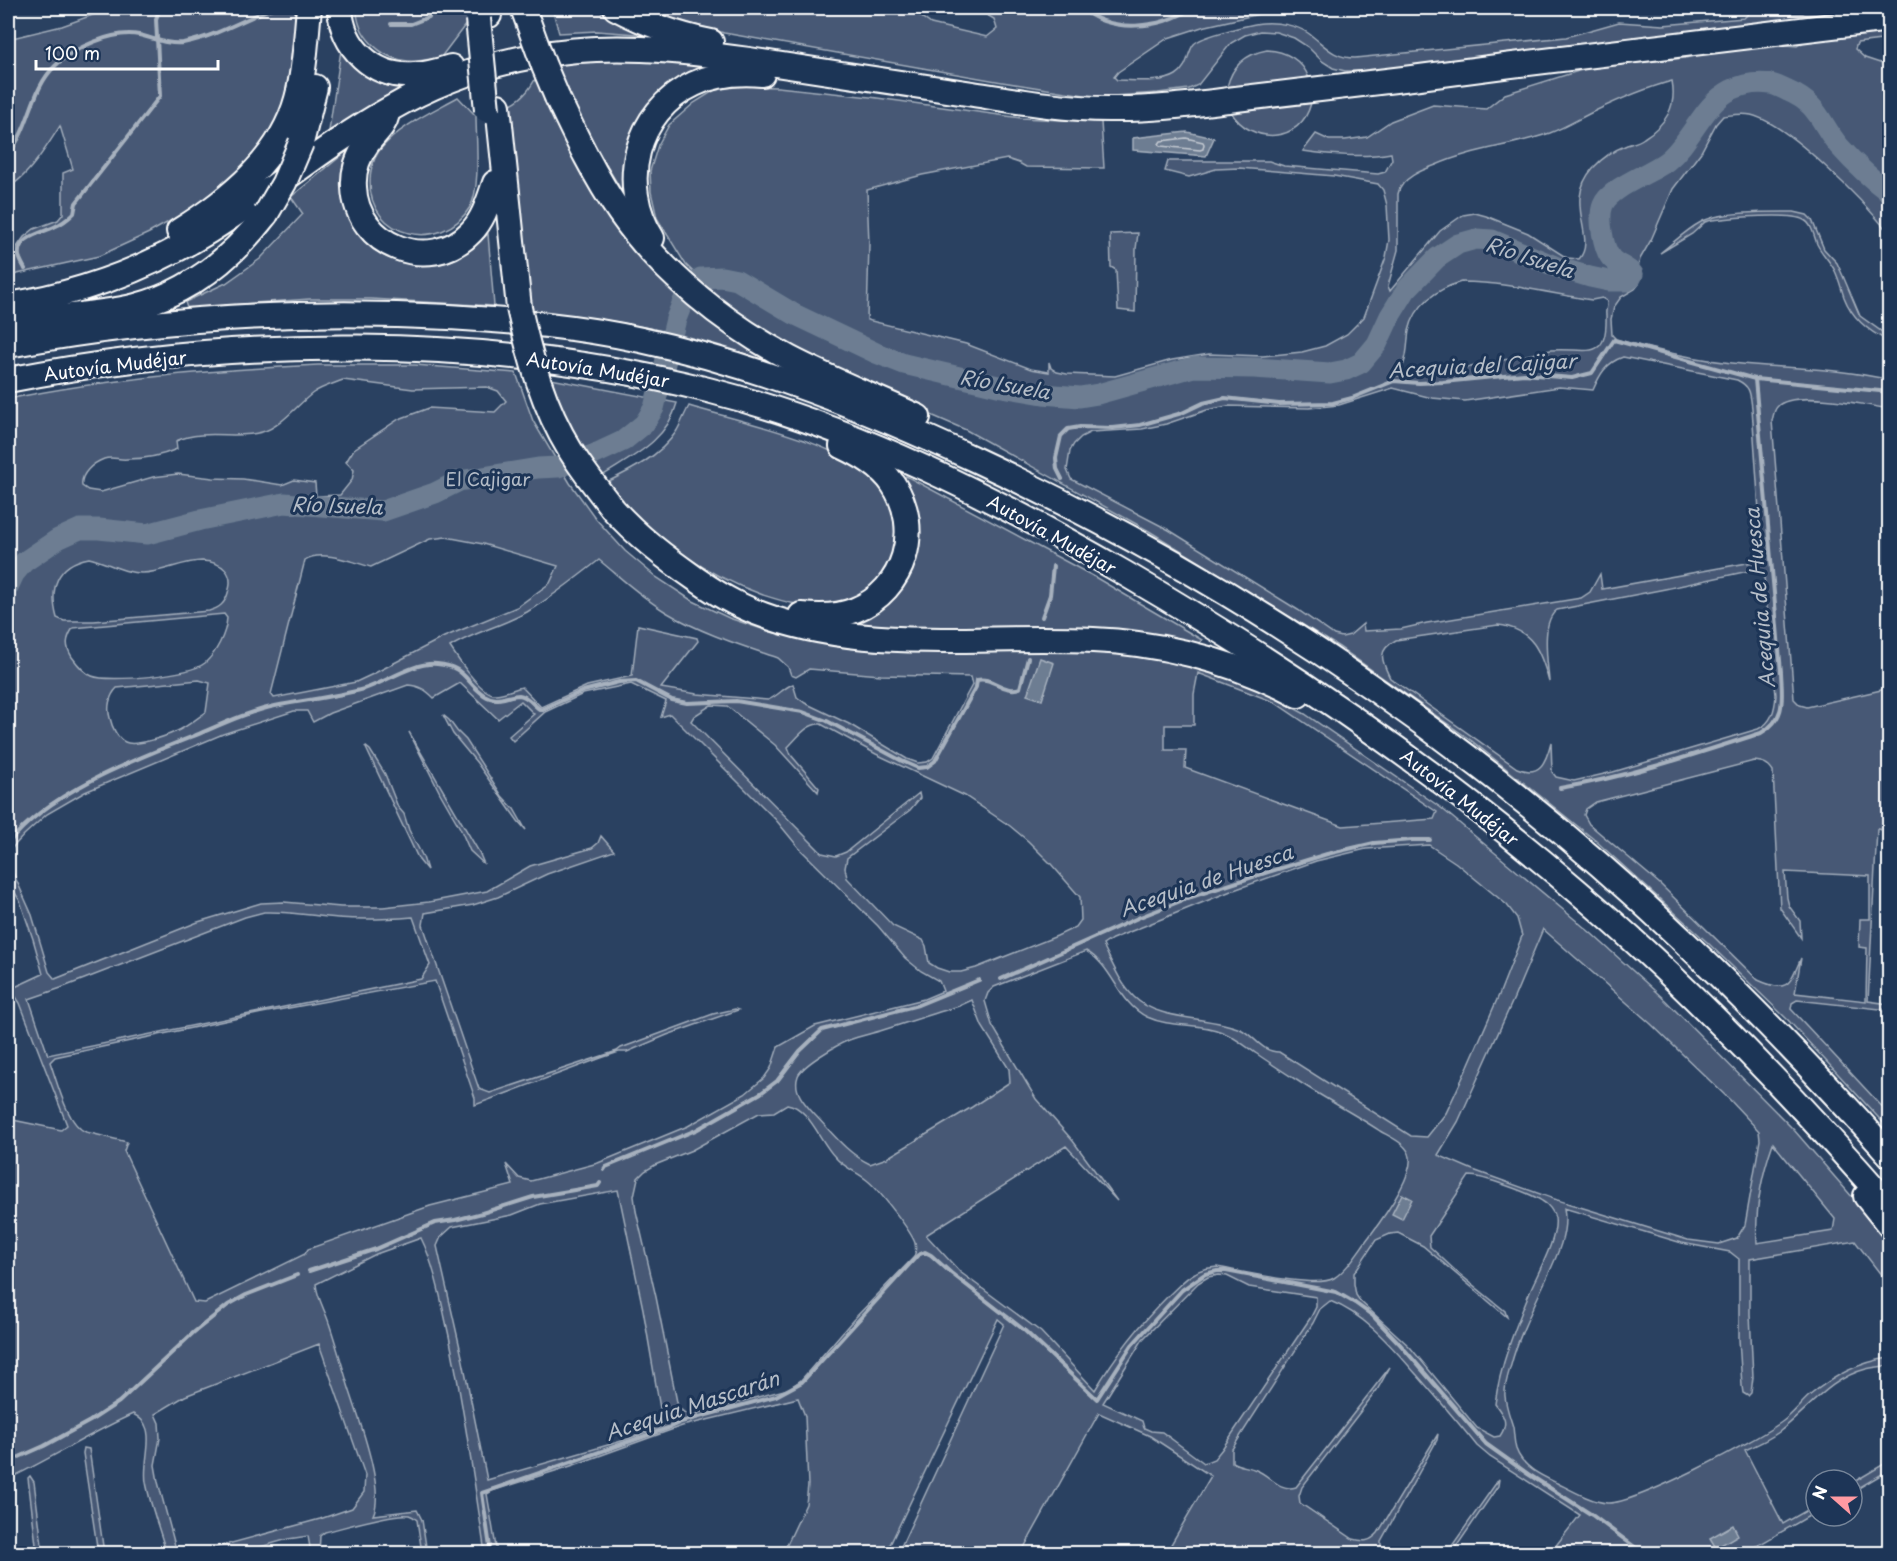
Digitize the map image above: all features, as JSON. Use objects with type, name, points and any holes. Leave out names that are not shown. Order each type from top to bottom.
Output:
[{"type":"highway","points":[[8,291],[79,274],[147,247],[203,215],[246,180],[279,140],[293,111],[302,71],[309,8]]},
{"type":"highway","points":[[8,326],[124,309],[169,294],[201,278],[245,240],[266,214],[284,183],[301,143],[317,80],[325,8]]},
{"type":"highway","points":[[339,8],[343,28],[352,46],[374,67],[393,74],[431,73],[501,54],[516,59]]},
{"type":"highway","points":[[523,8],[557,97],[607,193],[633,231],[661,262],[712,308],[763,342],[810,368],[947,430],[1041,478],[1137,531],[1145,547]]},
{"type":"highway","points":[[616,8],[670,32],[713,43],[756,50],[774,64]]},
{"type":"highway","points":[[483,12],[492,108],[519,308],[533,366],[552,416],[578,463],[613,509],[656,551],[716,593],[757,613],[790,623],[839,633],[942,640],[1093,640],[1135,643],[1196,655],[1242,669],[1284,688],[1335,717],[1414,774],[1435,776]]},
{"type":"highway","points":[[8,305],[91,285],[139,267],[176,249],[232,216],[344,137],[387,110],[428,89],[516,59],[574,50],[625,48],[684,52],[1041,104],[1115,110],[1332,88],[1890,19]]},
{"type":"highway","points":[[661,262],[659,248],[650,235],[636,201],[634,178],[636,155],[657,114],[683,91],[717,76],[743,73],[806,79],[829,72]]},
{"type":"highway","points":[[492,108],[495,183],[506,276],[519,308]]},
{"type":"highway","points":[[387,110],[385,123],[360,155],[354,176],[355,197],[362,217],[375,234],[384,241],[403,250],[424,253],[455,245],[472,232],[478,223],[495,183]]},
{"type":"highway","name":"Autovía Mudéjar","points":[[8,345],[78,333],[179,321],[291,315],[424,316],[524,323],[636,339],[721,360],[814,392],[926,438],[1053,498],[1145,547],[1248,607],[1343,668],[1486,772],[1587,854],[1676,933],[1836,1095],[1890,1155]]},
{"type":"highway","name":"Autovía Mudéjar","points":[[8,380],[87,366],[236,351],[349,348],[450,351],[517,356],[629,372],[737,398],[867,442],[951,480],[1096,557],[1241,643],[1325,698],[1435,776],[1540,860],[1648,954],[1751,1054],[1890,1206]]},
{"type":"highway","points":[[697,579],[775,610],[807,616],[832,615],[855,610],[875,599],[895,578],[906,551],[908,529],[904,507],[892,483],[884,473],[861,456],[830,440],[745,411],[737,398]]},
{"type":"highway","points":[[1836,1095],[1860,1107],[1890,1139]]},
{"type":"highway","points":[[1843,1152],[1854,1180],[1890,1226]]},
{"type":"green space","points":[[112,8],[301,8],[290,88],[272,133],[249,160],[195,207],[149,233],[99,256],[8,276],[8,258],[24,237],[34,229],[58,220],[63,214],[63,173],[73,169],[60,126],[30,169],[8,187],[8,39],[62,26]]},
{"type":"green space","points":[[357,8],[469,8],[469,20],[441,57],[408,61],[388,56],[372,44],[361,27]]},
{"type":"green space","points":[[552,8],[595,8],[613,20],[649,35],[597,31],[559,33]]},
{"type":"green space","points":[[645,8],[909,8],[931,24],[987,37],[997,29],[994,19],[975,8],[1266,8],[1263,13],[1202,27],[1168,38],[1114,77],[1117,80],[1147,81],[1163,80],[1176,75],[1186,64],[1194,44],[1206,37],[1263,23],[1298,28],[1340,56],[1355,58],[1566,37],[1619,22],[1663,25],[1744,18],[1754,8],[1780,8],[1781,15],[1803,13],[1809,8],[1885,8],[1360,71],[1333,68],[1294,38],[1276,32],[1260,31],[1245,35],[1231,43],[1198,85],[1189,89],[1097,97],[724,33]]},
{"type":"green space","points":[[1889,30],[1889,39],[1857,43],[1855,49],[1865,58],[1889,66],[1889,233],[1844,184],[1785,133],[1767,121],[1751,115],[1723,116],[1716,124],[1701,152],[1673,189],[1651,240],[1640,259],[1639,284],[1621,297],[1614,307],[1611,319],[1612,335],[1616,339],[1634,344],[1709,360],[1843,372],[1889,380],[1889,409],[1831,400],[1798,399],[1785,402],[1777,407],[1772,421],[1794,699],[1800,705],[1807,707],[1890,688],[1889,831],[1877,829],[1868,1001],[1889,1004],[1889,1010],[1797,1000],[1792,1003],[1791,1009],[1889,1114],[1889,1129],[1788,1020],[1707,942],[1596,841],[1472,741],[1339,647],[1149,531],[966,430],[859,384],[764,331],[722,300],[686,265],[657,218],[651,192],[650,171],[658,145],[669,125],[694,103],[715,90],[741,86],[778,87],[1021,118],[1101,122],[1104,168],[1026,167],[1007,159],[922,175],[867,190],[869,244],[867,320],[966,344],[1031,369],[1049,372],[1049,362],[1051,368],[1057,372],[1067,374],[1115,376],[1172,360],[1209,354],[1263,356],[1302,352],[1325,346],[1347,334],[1364,317],[1386,257],[1389,240],[1387,205],[1383,190],[1378,184],[1334,176],[1239,168],[1216,169],[1189,177],[1165,171],[1168,161],[1269,161],[1284,166],[1378,174],[1385,172],[1392,159],[1391,153],[1347,155],[1303,151],[1316,134],[1329,140],[1367,137],[1391,121],[1433,105],[1486,109],[1505,94],[1588,68],[1685,58],[1717,51],[1797,46],[1811,38]],"holes":[[[1672,81],[1671,107],[1664,121],[1652,133],[1605,157],[1584,181],[1580,194],[1580,207],[1585,241],[1584,250],[1579,259],[1567,258],[1528,233],[1486,216],[1475,213],[1463,215],[1440,231],[1390,291],[1388,286],[1398,250],[1398,194],[1403,183],[1408,179],[1419,172],[1450,160],[1550,133],[1643,90]],[[1461,282],[1526,288],[1592,300],[1602,298],[1607,301],[1606,330],[1603,341],[1592,350],[1551,350],[1447,372],[1398,376],[1403,367],[1409,331],[1416,313],[1428,299]],[[1623,357],[1737,380],[1747,388],[1752,408],[1762,555],[1758,561],[1602,589],[1600,574],[1590,592],[1581,598],[1401,629],[1364,631],[1363,624],[1350,635],[1342,637],[1334,635],[1169,530],[1071,479],[1067,470],[1070,451],[1074,444],[1091,432],[1142,429],[1227,406],[1309,408],[1339,405],[1393,388],[1432,398],[1465,401],[1559,387],[1593,390],[1604,370],[1612,362]],[[1753,570],[1758,571],[1764,577],[1776,695],[1772,715],[1767,723],[1758,729],[1613,772],[1574,781],[1556,777],[1552,772],[1551,742],[1541,766],[1531,771],[1517,768],[1390,678],[1383,661],[1383,652],[1396,640],[1498,625],[1520,631],[1534,644],[1543,661],[1549,682],[1547,633],[1548,624],[1557,610]],[[1754,761],[1763,762],[1773,771],[1780,908],[1801,938],[1800,921],[1789,906],[1787,898],[1785,872],[1870,876],[1870,919],[1860,919],[1859,947],[1867,948],[1866,1001],[1795,993],[1801,958],[1787,984],[1776,986],[1758,980],[1660,884],[1589,824],[1584,815],[1586,809],[1596,802]]]},
{"type":"green space","points":[[341,50],[355,66],[406,83],[407,88],[329,131]]},
{"type":"green space","points":[[1267,50],[1281,52],[1298,61],[1309,78],[1227,87],[1232,73],[1241,62]]},
{"type":"green space","points":[[634,60],[713,66],[624,168],[623,193],[587,130],[555,64]]},
{"type":"green space","points":[[538,74],[607,210],[809,377],[731,349],[682,335],[608,320],[533,311],[526,264],[511,104],[527,91]]},
{"type":"green space","points":[[458,97],[476,116],[477,176],[470,207],[458,222],[442,231],[426,234],[409,233],[393,227],[381,216],[373,200],[370,177],[375,158],[396,134],[426,114]]},
{"type":"green space","points":[[1311,103],[1306,117],[1297,126],[1287,133],[1275,135],[1251,130],[1240,123],[1231,112]]},
{"type":"green space","points":[[347,151],[341,180],[344,203],[353,226],[367,244],[379,253],[398,261],[431,265],[453,260],[488,234],[494,306],[371,299],[310,299],[187,308],[185,302],[226,283],[260,259],[303,214],[291,197]]},
{"type":"green space","points":[[1794,212],[1807,215],[1812,220],[1824,249],[1837,263],[1860,316],[1889,337],[1889,341],[1868,329],[1856,318],[1847,305],[1835,271],[1817,244],[1811,227],[1804,220],[1774,216],[1712,220],[1705,222],[1692,234],[1660,253],[1690,229],[1709,218],[1746,213]]},
{"type":"green space","points":[[1138,233],[1135,312],[1118,310],[1116,270],[1111,267],[1110,234]]},
{"type":"green space","name":"El Cajigar","points":[[318,365],[415,365],[516,373],[533,421],[570,483],[596,519],[625,551],[656,577],[691,600],[729,618],[771,632],[849,647],[902,651],[1079,649],[1182,662],[1251,685],[1305,714],[1440,807],[1591,933],[1665,1000],[1794,1130],[1873,1221],[1889,1243],[1889,1285],[1855,1241],[1750,1259],[1753,1377],[1751,1393],[1748,1396],[1743,1393],[1742,1386],[1739,1339],[1739,1259],[1730,1252],[1682,1243],[1564,1208],[1564,1228],[1560,1248],[1521,1335],[1506,1384],[1506,1404],[1519,1455],[1539,1474],[1582,1495],[1607,1503],[1621,1501],[1643,1494],[1696,1470],[1770,1430],[1790,1415],[1809,1396],[1837,1376],[1867,1363],[1889,1358],[1889,1365],[1853,1373],[1830,1387],[1779,1432],[1745,1450],[1783,1524],[1804,1512],[1804,1519],[1745,1553],[1550,1553],[1580,1515],[1490,1457],[1477,1446],[1378,1333],[1343,1307],[1330,1301],[1320,1309],[1232,1449],[1232,1462],[1261,1472],[1285,1487],[1296,1487],[1390,1367],[1377,1390],[1302,1487],[1299,1496],[1300,1503],[1353,1539],[1369,1540],[1378,1533],[1438,1434],[1437,1440],[1381,1541],[1381,1553],[1166,1553],[1211,1476],[1150,1436],[1099,1413],[1021,1553],[898,1553],[1004,1324],[998,1319],[886,1553],[783,1553],[806,1504],[808,1485],[805,1416],[798,1398],[682,1426],[574,1465],[492,1491],[487,1494],[497,1553],[485,1553],[449,1336],[434,1273],[421,1238],[376,1254],[316,1284],[369,1451],[376,1488],[373,1515],[417,1510],[422,1520],[427,1553],[422,1553],[417,1520],[410,1515],[402,1515],[380,1518],[325,1532],[320,1536],[319,1553],[311,1553],[308,1536],[288,1539],[239,1553],[195,1553],[352,1508],[364,1492],[365,1475],[319,1344],[185,1396],[155,1414],[159,1423],[160,1438],[155,1465],[177,1553],[164,1553],[164,1545],[146,1482],[148,1432],[143,1421],[133,1414],[8,1479],[8,1119],[61,1130],[67,1125],[20,1003],[16,997],[8,1001],[8,993],[15,987],[43,974],[20,901],[8,881],[8,399],[123,380],[201,372]],"holes":[[[343,380],[413,389],[487,387],[498,391],[506,401],[495,412],[429,408],[399,419],[354,449],[346,462],[354,470],[352,480],[340,495],[316,496],[315,483],[294,480],[282,485],[243,479],[178,474],[153,477],[101,492],[88,490],[82,486],[83,477],[88,470],[104,459],[159,455],[177,449],[176,441],[198,435],[241,435],[262,432],[283,420],[313,393]],[[446,537],[483,544],[558,566],[550,583],[517,607],[444,637],[356,682],[274,698],[271,694],[305,560],[328,556],[371,567],[430,539]],[[89,558],[128,571],[142,573],[202,561],[221,566],[228,574],[230,586],[223,603],[209,611],[94,621],[64,621],[57,618],[54,597],[58,579],[69,566]],[[599,560],[666,612],[707,632],[778,658],[788,667],[791,675],[796,677],[809,669],[881,675],[970,677],[972,685],[933,758],[927,762],[918,763],[907,759],[849,724],[805,703],[797,697],[793,684],[768,700],[697,694],[661,688],[698,641],[697,638],[638,625],[632,676],[587,686],[541,707],[522,687],[493,694],[469,674],[450,647],[527,612]],[[224,614],[227,618],[220,643],[205,663],[183,671],[149,677],[115,679],[89,675],[78,665],[67,646],[73,628]],[[1198,673],[1274,702],[1437,812],[1434,819],[1343,826],[1185,768],[1186,750],[1165,750],[1165,725],[1194,725],[1194,694]],[[199,680],[210,683],[206,712],[179,730],[157,739],[135,743],[122,740],[117,735],[111,721],[109,702],[117,688]],[[460,683],[498,719],[521,701],[534,714],[509,736],[513,741],[545,712],[583,694],[631,684],[666,701],[661,717],[670,714],[776,820],[799,848],[878,926],[905,958],[921,971],[939,981],[943,991],[924,999],[815,1026],[778,1047],[771,1068],[764,1078],[745,1094],[688,1126],[598,1163],[531,1181],[519,1178],[506,1164],[513,1185],[430,1206],[308,1249],[305,1254],[205,1303],[194,1302],[124,1151],[127,1142],[86,1132],[73,1121],[50,1062],[55,1057],[262,1013],[435,981],[475,1098],[475,1105],[738,1010],[713,1014],[617,1051],[490,1093],[479,1089],[423,925],[425,913],[473,905],[498,897],[547,874],[614,851],[601,836],[592,848],[530,866],[487,891],[429,902],[383,907],[261,903],[198,922],[55,979],[49,972],[32,915],[11,868],[10,856],[13,847],[47,814],[85,792],[223,734],[294,711],[307,711],[313,722],[330,713],[408,685],[416,686],[434,698]],[[711,705],[727,706],[775,745],[818,792],[819,788],[791,755],[788,747],[807,728],[821,724],[876,754],[965,796],[1010,826],[1051,864],[1080,897],[1081,920],[1076,927],[1057,936],[976,968],[961,972],[949,972],[937,968],[929,963],[923,940],[893,926],[847,878],[845,868],[847,858],[910,810],[920,798],[919,793],[846,852],[836,856],[822,853],[691,721],[694,716]],[[1429,845],[1456,863],[1507,905],[1517,918],[1522,936],[1499,995],[1446,1113],[1427,1137],[1411,1136],[1279,1052],[1262,1046],[1240,1029],[1156,1010],[1144,1005],[1125,986],[1103,945],[1112,939],[1231,891],[1316,861],[1366,849]],[[264,912],[357,919],[413,917],[430,965],[421,979],[48,1055],[29,999],[245,917]],[[1543,929],[1651,1024],[1759,1131],[1760,1140],[1745,1225],[1737,1238],[1719,1244],[1688,1240],[1557,1200],[1473,1170],[1438,1155],[1458,1122]],[[1086,951],[1103,966],[1137,1011],[1165,1023],[1204,1027],[1227,1034],[1308,1088],[1398,1141],[1409,1152],[1410,1166],[1407,1176],[1381,1221],[1349,1264],[1334,1278],[1312,1281],[1278,1278],[1217,1267],[1200,1270],[1185,1280],[1149,1316],[1120,1351],[1095,1390],[1041,1332],[960,1272],[926,1235],[1066,1146],[1117,1201],[1073,1141],[1036,1099],[992,1025],[985,1001],[988,993],[994,987]],[[972,1000],[982,1026],[1009,1069],[1010,1082],[887,1158],[870,1164],[862,1160],[835,1136],[805,1103],[799,1093],[798,1076],[813,1061],[829,1051],[857,1037]],[[787,1104],[795,1107],[808,1118],[839,1161],[868,1181],[887,1201],[912,1237],[916,1250],[914,1257],[853,1320],[801,1380],[788,1389],[694,1414],[685,1413],[678,1407],[634,1196],[638,1178],[645,1171],[692,1150],[759,1113],[774,1112]],[[1773,1143],[1835,1219],[1833,1231],[1757,1243],[1758,1205]],[[1469,1176],[1495,1182],[1536,1198],[1544,1202],[1553,1213],[1555,1226],[1551,1245],[1524,1305],[1504,1361],[1497,1389],[1495,1404],[1505,1423],[1500,1436],[1494,1437],[1477,1428],[1410,1347],[1360,1301],[1354,1284],[1354,1273],[1376,1240],[1398,1233],[1423,1246],[1507,1317],[1505,1311],[1430,1247],[1429,1236]],[[618,1190],[643,1309],[663,1426],[625,1440],[487,1480],[437,1246],[441,1237],[452,1227],[512,1215],[540,1204]],[[1227,1276],[1249,1287],[1316,1297],[1316,1307],[1311,1317],[1222,1449],[1214,1459],[1204,1463],[1162,1432],[1144,1428],[1142,1421],[1103,1403],[1143,1339],[1198,1283],[1208,1277]]]},
{"type":"green space","points":[[551,379],[677,403],[672,416],[657,438],[602,476],[569,424]]},
{"type":"green space","points":[[689,406],[809,442],[853,463],[870,476],[885,495],[893,515],[895,536],[891,556],[882,575],[867,590],[848,601],[825,606],[801,605],[785,602],[739,586],[696,563],[658,535],[605,483],[634,468],[662,448],[676,432]]},
{"type":"green space","points":[[906,476],[1093,576],[1202,640],[1198,644],[850,625],[873,615],[896,596],[904,585],[916,559],[920,533],[919,520],[915,504],[903,481]]},
{"type":"green space","points":[[443,715],[466,740],[526,830],[453,734]]},
{"type":"green space","points":[[409,732],[479,852],[484,864],[470,851]]},
{"type":"green space","points":[[365,746],[385,774],[427,870],[419,860]]},
{"type":"green space","points":[[84,1448],[89,1449],[104,1553],[98,1553]]},
{"type":"green space","points":[[1889,1461],[1889,1470],[1864,1485],[1864,1476]]},
{"type":"green space","points":[[30,1476],[34,1482],[43,1553],[37,1553],[28,1478]]},
{"type":"green space","points":[[1499,1479],[1498,1486],[1452,1553],[1447,1553]]},
{"type":"water","points":[[1187,132],[1214,138],[1206,156],[1133,150],[1133,138]]},
{"type":"water","points":[[1040,658],[1054,663],[1042,700],[1027,695]]},
{"type":"water","points":[[1402,1194],[1412,1199],[1402,1219],[1392,1214]]},
{"type":"water","points":[[1733,1525],[1738,1535],[1716,1548],[1710,1538]]},
{"type":"waterway","points":[[25,269],[19,256],[22,244],[74,213],[76,203],[160,96],[156,19],[160,8]]},
{"type":"waterway","points":[[8,154],[22,133],[40,86],[55,66],[72,53],[94,42],[117,35],[139,35],[166,42],[183,43],[218,32],[273,8]]},
{"type":"waterway","points":[[1081,8],[1106,22],[1136,26],[1165,21],[1192,8]]},
{"type":"waterway","points":[[391,24],[411,24],[429,17]]},
{"type":"waterway","name":"Río Isuela","points":[[8,587],[14,574],[24,562],[58,539],[80,529],[147,534],[200,520],[284,503],[383,511],[435,493],[459,481],[538,468],[558,467],[593,455],[623,441],[644,424],[654,408],[676,319],[684,299],[701,278],[722,277],[737,280],[794,314],[904,364],[1002,387],[1080,397],[1194,367],[1330,373],[1346,370],[1361,363],[1377,344],[1406,290],[1437,258],[1458,244],[1476,239],[1492,240],[1557,267],[1590,277],[1609,281],[1627,281],[1633,274],[1611,258],[1604,240],[1601,224],[1603,205],[1607,198],[1622,186],[1667,161],[1676,153],[1712,105],[1731,90],[1745,85],[1773,84],[1798,96],[1813,108],[1845,153],[1890,193]]},
{"type":"waterway","name":"Acequia del Cajigar","points":[[1062,479],[1057,469],[1056,458],[1061,436],[1068,429],[1140,425],[1182,413],[1203,403],[1225,398],[1279,404],[1333,403],[1394,381],[1443,382],[1524,374],[1572,378],[1592,373],[1614,340],[1755,379]]},
{"type":"waterway","name":"Acequia de Huesca","points":[[1560,788],[1611,778],[1687,757],[1761,733],[1775,721],[1781,707],[1781,672],[1755,379],[1890,392]]},
{"type":"waterway","name":"Acequia del Cajigar","points":[[1042,617],[1050,595],[1053,566]]},
{"type":"waterway","name":"Acequia del Cajigar","points":[[8,844],[25,825],[68,793],[119,767],[254,712],[364,689],[409,669],[428,664],[446,665],[459,671],[489,698],[498,699],[519,695],[541,710],[583,691],[619,682],[636,681],[672,700],[687,703],[736,701],[803,712],[827,721],[918,768],[927,767],[935,761],[976,687],[977,680],[988,680],[1009,689],[1020,688],[1028,658]]},
{"type":"waterway","name":"Acequia de Huesca","points":[[1001,979],[1140,917],[1191,897],[1268,872],[1374,843],[1430,840]]},
{"type":"waterway","name":"Acequia de Huesca","points":[[604,1170],[606,1167],[696,1130],[761,1093],[777,1081],[800,1051],[822,1030],[918,1005],[979,980]]},
{"type":"waterway","name":"Acequia de Huesca","points":[[309,1271],[376,1249],[435,1223],[482,1213],[533,1197],[598,1186],[600,1183]]},
{"type":"waterway","name":"Acequia Mascarán","points":[[491,1554],[482,1493],[681,1422],[776,1396],[802,1382],[918,1255],[925,1252],[1024,1330],[1097,1399],[1132,1345],[1182,1290],[1205,1274],[1226,1271],[1336,1292],[1373,1316],[1486,1444],[1592,1515],[1644,1554]]},
{"type":"waterway","name":"Acequia de Huesca","points":[[8,1462],[44,1446],[119,1402],[193,1333],[228,1305],[246,1295],[297,1275]]}]
